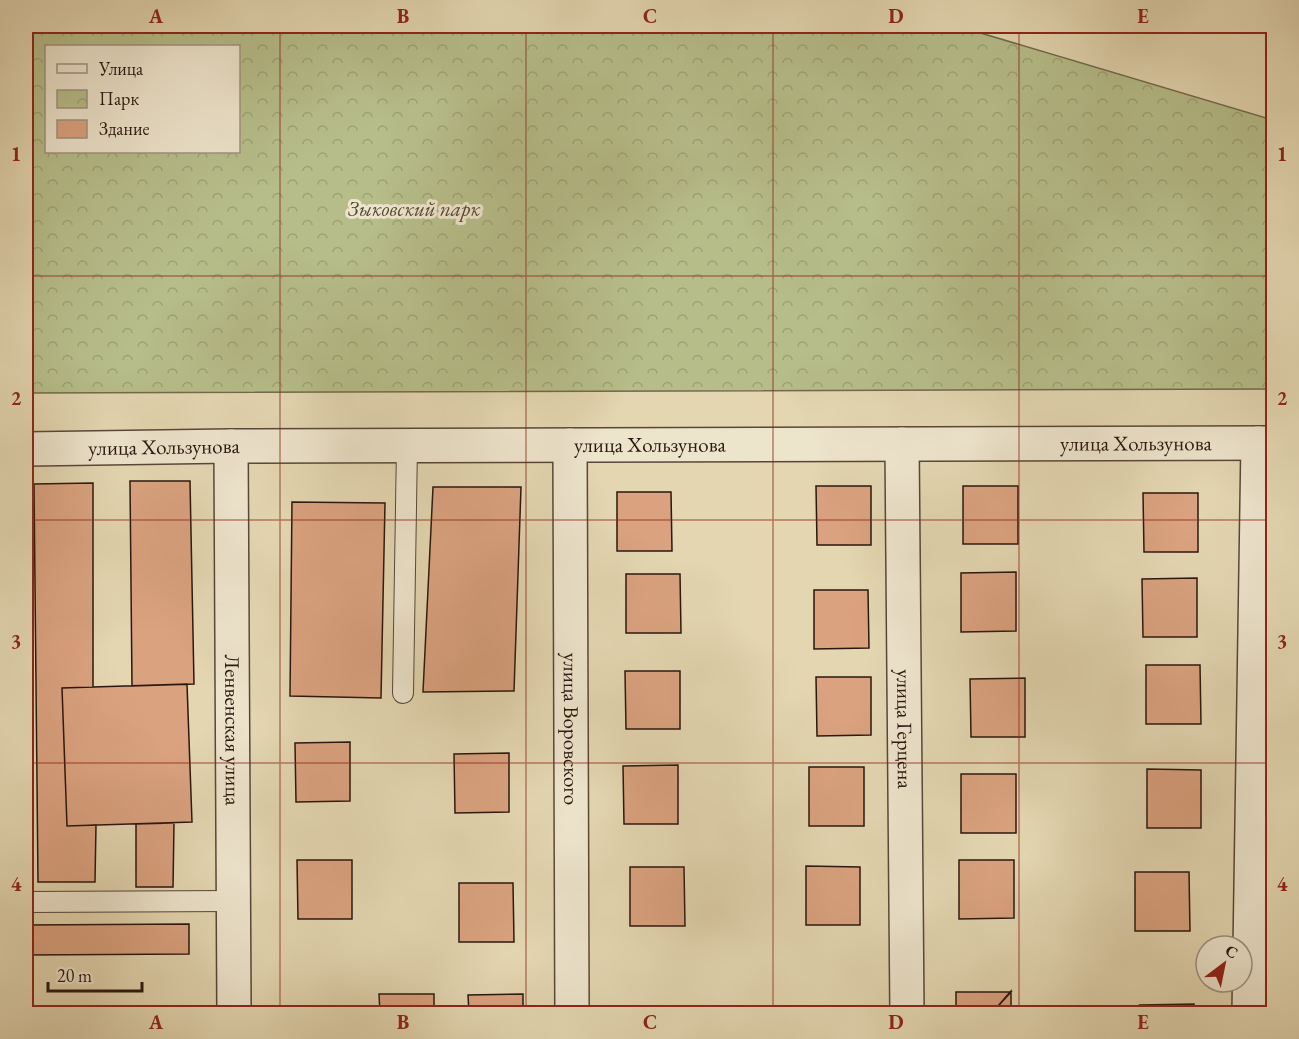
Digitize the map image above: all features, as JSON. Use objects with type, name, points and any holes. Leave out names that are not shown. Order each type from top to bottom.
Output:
[{"type":"street","name":"улица Хользунова","points":[[26,449],[407,445],[1266,443]]},
{"type":"street","points":[[1249,1014],[1266,443]]},
{"type":"street","name":"улица Герцена","points":[[902,444],[907,1014]]},
{"type":"street","name":"улица Воровского","points":[[570,445],[572,1014]]},
{"type":"street","name":"Ленвенская улица","points":[[231,446],[234,1014]]},
{"type":"lane","points":[[403,693],[407,445]]},
{"type":"lane","points":[[26,902],[233,900]]},
{"type":"green space","name":"Зыковский парк","points":[[26,26],[957,26],[1273,120],[1273,389],[26,393]]},
{"type":"building","points":[[130,481],[190,481],[194,684],[132,686]]},
{"type":"building","points":[[93,483],[93,687],[62,688],[67,826],[96,825],[95,882],[38,882],[34,484]]},
{"type":"building","points":[[816,486],[871,486],[871,545],[817,545]]},
{"type":"building","points":[[963,486],[1018,486],[1018,544],[963,544]]},
{"type":"building","points":[[433,487],[521,487],[514,691],[423,692]]},
{"type":"building","points":[[617,492],[671,492],[672,551],[617,551]]},
{"type":"building","points":[[1143,493],[1198,493],[1198,552],[1144,552]]},
{"type":"building","points":[[292,502],[385,503],[381,698],[290,696]]},
{"type":"building","points":[[1016,572],[1016,631],[961,632],[961,573]]},
{"type":"building","points":[[626,574],[680,574],[681,633],[626,633]]},
{"type":"building","points":[[1197,578],[1197,637],[1143,637],[1142,579]]},
{"type":"building","points":[[814,590],[868,590],[869,648],[814,649]]},
{"type":"building","points":[[1146,665],[1200,665],[1201,724],[1146,724]]},
{"type":"building","points":[[625,671],[680,671],[680,729],[626,729]]},
{"type":"building","points":[[816,677],[871,677],[871,735],[817,736]]},
{"type":"building","points":[[1025,678],[1025,737],[971,737],[970,679]]},
{"type":"building","points":[[187,684],[192,822],[67,826],[62,688]]},
{"type":"building","points":[[350,742],[350,801],[296,802],[295,743]]},
{"type":"building","points":[[509,753],[509,812],[455,813],[454,754]]},
{"type":"building","points":[[678,765],[678,824],[624,824],[623,766]]},
{"type":"building","points":[[809,767],[864,767],[864,826],[809,826]]},
{"type":"building","points":[[1147,769],[1201,770],[1201,828],[1147,828]]},
{"type":"building","points":[[961,774],[1016,774],[1016,833],[961,833]]},
{"type":"building","points":[[174,823],[173,887],[136,887],[136,824]]},
{"type":"building","points":[[297,860],[352,860],[352,919],[298,919]]},
{"type":"building","points":[[959,860],[1014,860],[1014,918],[959,919]]},
{"type":"building","points":[[806,866],[860,867],[860,925],[806,925]]},
{"type":"building","points":[[630,867],[684,867],[685,926],[630,926]]},
{"type":"building","points":[[1135,872],[1189,872],[1190,931],[1135,931]]},
{"type":"building","points":[[459,883],[513,883],[514,942],[459,942]]},
{"type":"building","points":[[189,924],[189,954],[26,955],[26,925]]},
{"type":"building","points":[[1011,991],[1011,1014],[991,1014]]},
{"type":"building","points":[[956,992],[1011,992],[991,1014],[956,1014]]},
{"type":"building","points":[[379,994],[434,994],[434,1014],[380,1014]]},
{"type":"building","points":[[523,994],[523,1014],[469,1014],[468,995]]},
{"type":"building","points":[[1194,1004],[1194,1014],[1148,1014],[1140,1005]]},
{"type":"building","points":[[1043,1010],[1098,1010],[1098,1014],[1043,1014]]},
{"type":"building","points":[[281,1011],[336,1011],[336,1014],[281,1014]]},
{"type":"building","points":[[624,1012],[679,1012],[679,1014],[624,1014]]},
{"type":"building","points":[[713,1012],[767,1012],[767,1014],[713,1014]]}]
